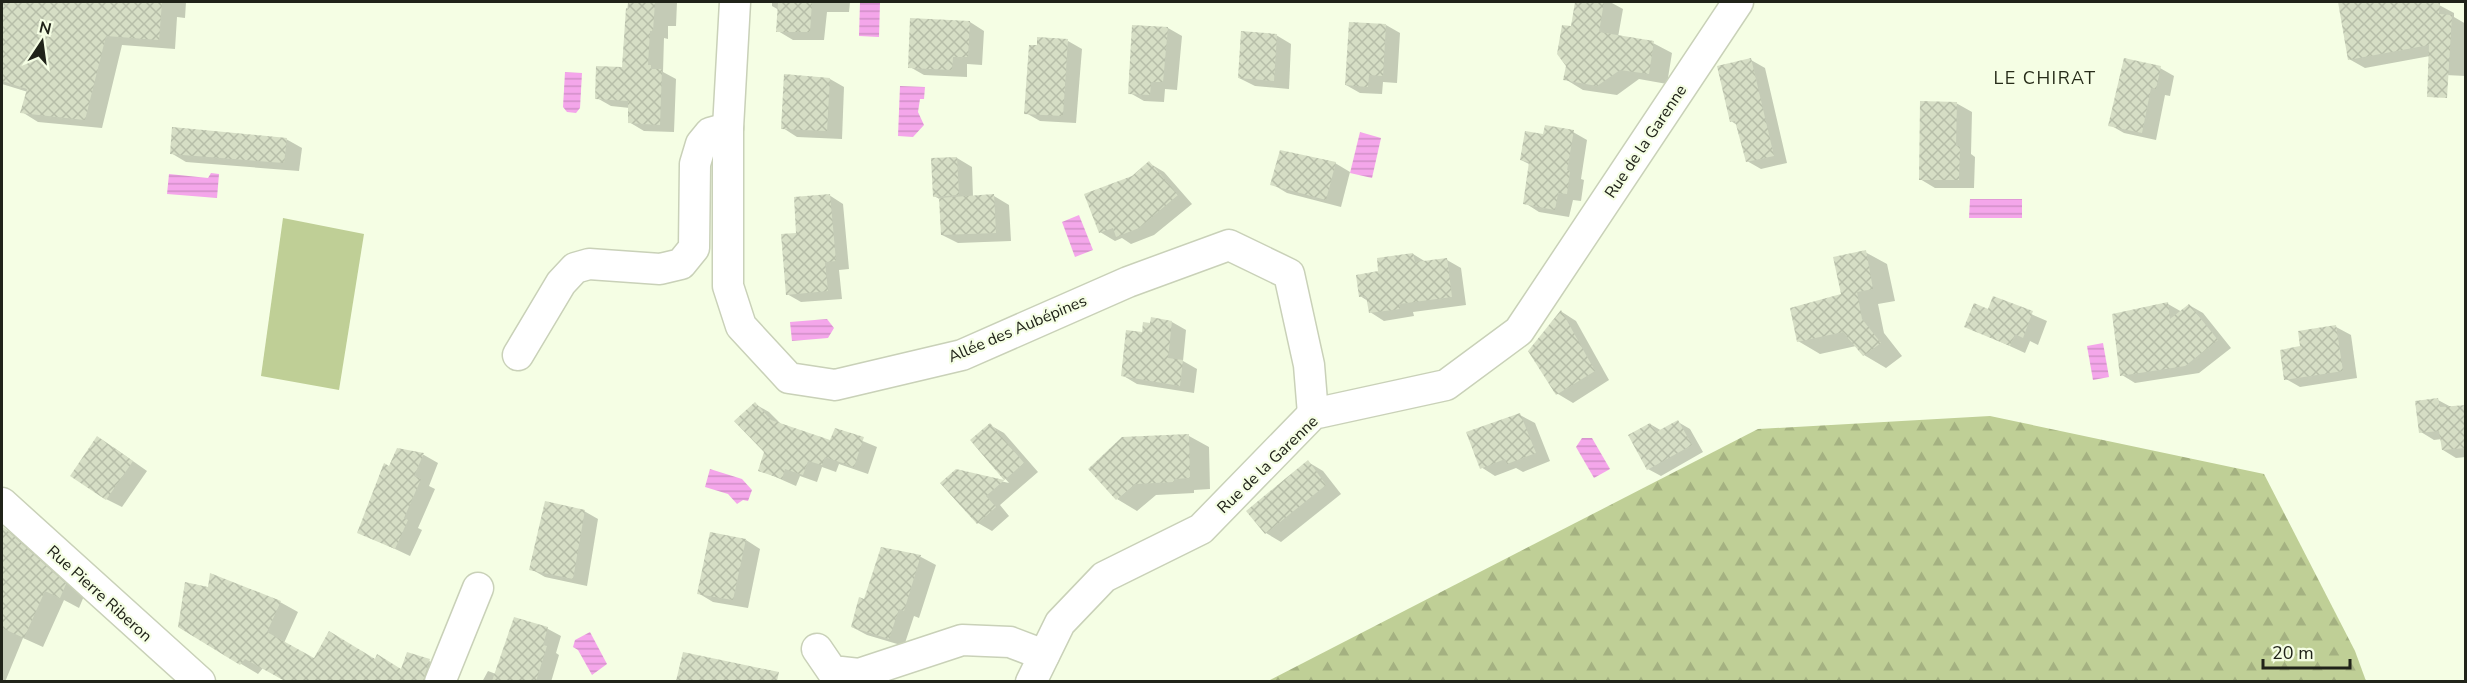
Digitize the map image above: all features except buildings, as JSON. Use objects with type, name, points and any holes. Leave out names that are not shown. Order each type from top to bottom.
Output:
[{"type":"street","points":[[518,355],[561,283],[575,268],[590,264],[660,269],[681,264],[694,248],[696,164],[701,144],[710,133],[728,128],[735,2]]},
{"type":"street","name":"Rue de la Garenne","points":[[1037,668],[1060,622],[1104,577],[1201,529],[1313,414],[1446,385],[1519,331],[1738,2]]},
{"type":"street","name":"Allée des Aubépines","points":[[728,128],[728,286],[741,326],[789,378],[836,385],[962,355],[1128,282],[1229,245],[1289,274],[1310,365],[1313,414]]},
{"type":"street","name":"Rue Pierre Riberon","points":[[2,503],[200,681]]},
{"type":"street","points":[[440,681],[478,588]]},
{"type":"street","points":[[817,649],[832,671],[859,674],[962,640],[1010,642],[1037,668]]},
{"type":"green space","points":[[283,218],[364,234],[339,390],[261,376]]},
{"type":"green space","points":[[1990,416],[2264,474],[2355,651],[2366,681],[1268,681],[1758,429]]},
{"type":"shaded area","points":[[860,2],[880,2],[879,37],[859,36]]},
{"type":"shaded area","points":[[565,72],[582,73],[580,108],[576,113],[567,112],[563,107]]},
{"type":"shaded area","points":[[900,86],[925,87],[924,99],[920,99],[918,112],[924,125],[913,137],[898,136]]},
{"type":"shaded area","points":[[1360,132],[1381,138],[1372,178],[1350,173]]},
{"type":"shaded area","points":[[211,173],[219,174],[217,198],[167,194],[169,174],[208,178]]},
{"type":"shaded area","points":[[1970,199],[2022,199],[2022,218],[1969,218]]},
{"type":"shaded area","points":[[1079,215],[1093,250],[1075,257],[1062,222]]},
{"type":"shaded area","points":[[827,319],[834,328],[828,338],[792,341],[790,322]]},
{"type":"shaded area","points":[[2103,343],[2109,377],[2093,380],[2087,346]]},
{"type":"shaded area","points":[[1582,438],[1592,438],[1610,469],[1594,478],[1576,447]]},
{"type":"shaded area","points":[[710,469],[742,479],[752,490],[748,501],[743,500],[737,504],[728,494],[705,487]]},
{"type":"shaded area","points":[[590,632],[607,664],[592,675],[578,650],[573,647],[575,640]]},
{"type":"district","name":"LE CHIRAT","points":[[2045,78]]}]
